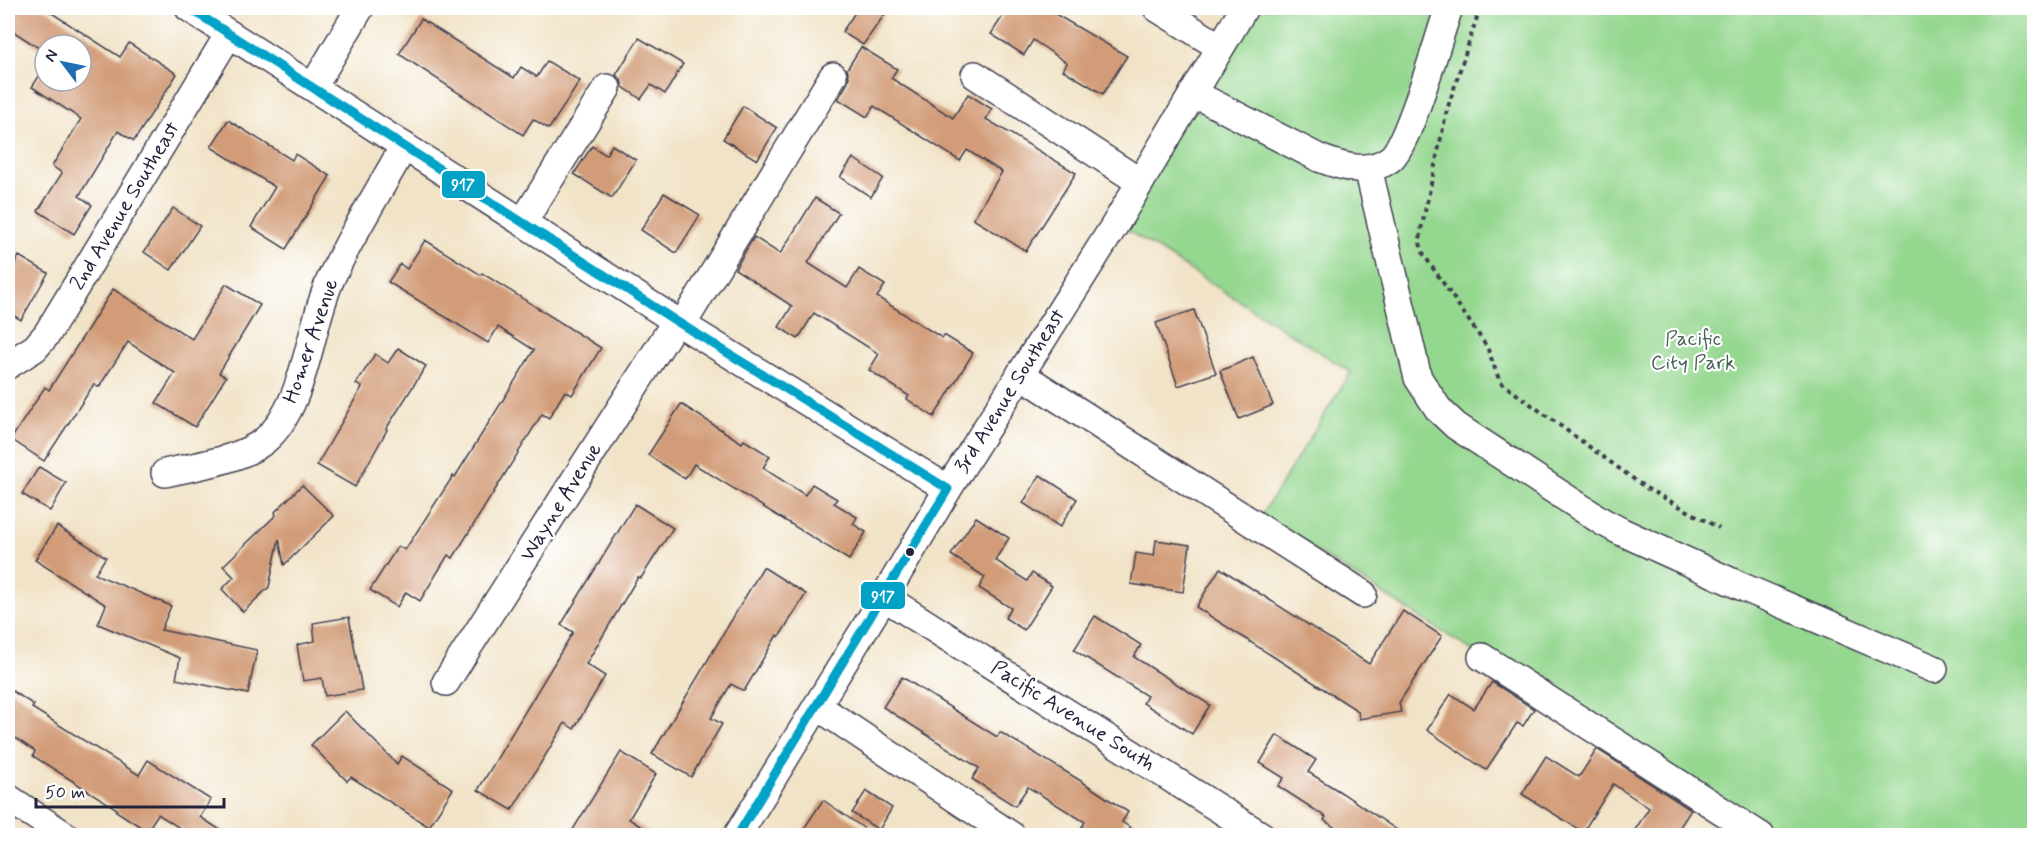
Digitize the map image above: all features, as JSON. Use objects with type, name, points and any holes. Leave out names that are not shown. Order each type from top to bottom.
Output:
[{"type":"street","points":[[189,8],[679,323],[948,489]]},
{"type":"street","points":[[313,87],[360,8]]},
{"type":"street","points":[[1157,8],[1220,47]]},
{"type":"street","name":"3rd Avenue Southeast","points":[[737,836],[948,489],[1140,182],[1244,8]]},
{"type":"street","points":[[1193,93],[1319,158],[1336,165],[1368,168],[1392,158],[1400,148],[1449,8]]},
{"type":"street","name":"2nd Avenue Southeast","points":[[8,365],[35,348],[47,334],[229,34]]},
{"type":"street","points":[[975,75],[1140,182]]},
{"type":"street","name":"Wayne Avenue","points":[[446,682],[679,323],[832,76]]},
{"type":"street","points":[[523,222],[607,88]]},
{"type":"street","name":"Homer Avenue","points":[[165,473],[244,452],[265,441],[281,422],[295,395],[322,300],[333,274],[404,146]]},
{"type":"street","points":[[1368,168],[1418,378],[1439,410],[1456,426],[1622,532],[1745,588],[1934,669]]},
{"type":"street","points":[[1020,374],[1363,594]]},
{"type":"street","name":"Pacific Avenue South","points":[[884,597],[1262,836]]},
{"type":"street","points":[[1482,657],[1761,836]]},
{"type":"street","points":[[817,706],[1012,836]]},
{"type":"street","points":[[8,798],[50,831]]},
{"type":"path","points":[[1480,8],[1447,110],[1420,230],[1420,243],[1424,255],[1487,346],[1500,382],[1646,488],[1719,528]]},
{"type":"green space","name":"Pacific City Park","points":[[1244,8],[2034,8],[2034,835],[1761,835],[1261,516],[1351,372],[1116,223]]},
{"type":"building","points":[[17,8],[44,8],[83,33],[33,33],[33,44],[8,28],[8,22]]},
{"type":"building","points":[[858,8],[889,8],[863,45],[842,32]]},
{"type":"building","points":[[1008,8],[1045,8],[1127,56],[1103,94],[1063,70],[1067,63],[1033,40],[1024,55],[991,34]]},
{"type":"building","points":[[421,19],[514,78],[521,67],[537,77],[547,61],[580,81],[549,129],[533,119],[523,135],[399,54]]},
{"type":"building","points":[[639,38],[683,64],[665,94],[651,85],[641,99],[623,87],[616,75]]},
{"type":"building","points":[[93,40],[120,57],[129,43],[177,74],[134,141],[118,131],[79,196],[92,205],[74,234],[38,211],[62,173],[52,166],[81,119],[41,93],[93,93]]},
{"type":"building","points":[[861,47],[897,69],[891,78],[953,118],[968,94],[992,109],[986,119],[1076,173],[1026,251],[973,219],[1002,172],[967,150],[960,161],[874,106],[867,117],[838,99],[847,84],[849,77],[847,69]]},
{"type":"building","points":[[743,106],[777,128],[757,160],[723,139]]},
{"type":"building","points":[[228,120],[292,160],[295,154],[330,176],[286,249],[251,227],[275,187],[211,147]]},
{"type":"building","points":[[612,145],[636,160],[612,198],[574,174],[592,146],[606,155]]},
{"type":"building","points":[[853,158],[883,178],[871,197],[840,177]]},
{"type":"building","points":[[664,193],[700,215],[676,253],[641,230]]},
{"type":"building","points":[[815,198],[839,213],[808,263],[847,288],[859,269],[885,285],[877,297],[942,338],[944,335],[973,353],[934,417],[907,399],[909,396],[869,370],[879,354],[814,313],[798,339],[779,327],[792,306],[735,269],[754,237],[780,254]]},
{"type":"building","points":[[173,208],[200,226],[171,270],[144,252]]},
{"type":"building","points":[[425,240],[601,348],[572,395],[565,391],[549,418],[542,414],[453,558],[448,555],[420,601],[406,592],[397,607],[370,590],[398,546],[405,550],[453,476],[455,477],[534,350],[498,327],[488,343],[388,282],[400,264],[407,269]]},
{"type":"building","points":[[19,256],[48,273],[21,320],[8,312],[8,276]]},
{"type":"building","points":[[226,284],[260,305],[219,373],[226,377],[195,427],[156,403],[175,373],[128,342],[99,387],[94,384],[44,461],[11,439],[45,387],[49,390],[113,289],[192,339]]},
{"type":"building","points":[[1194,310],[1216,373],[1178,386],[1156,323]]},
{"type":"building","points":[[398,348],[426,366],[386,429],[355,487],[317,465],[362,387],[356,384],[375,354],[388,363]]},
{"type":"building","points":[[1253,357],[1273,405],[1239,419],[1220,371]]},
{"type":"building","points":[[681,404],[742,443],[744,440],[770,456],[763,468],[805,495],[812,484],[837,499],[834,503],[857,517],[853,524],[866,532],[849,560],[694,464],[685,479],[648,455]]},
{"type":"building","points":[[39,467],[66,483],[50,511],[22,494]]},
{"type":"building","points":[[1040,475],[1077,499],[1060,527],[1023,503]]},
{"type":"building","points":[[302,485],[334,516],[284,565],[279,539],[269,587],[243,612],[222,589],[234,577],[223,566],[276,515],[275,512]]},
{"type":"building","points":[[635,504],[673,528],[641,578],[638,577],[586,664],[605,676],[574,729],[565,723],[512,810],[478,790],[573,632],[561,625]]},
{"type":"building","points":[[976,517],[1009,538],[995,560],[1027,581],[1032,573],[1052,586],[1024,630],[1005,618],[1011,608],[979,588],[985,577],[951,555]]},
{"type":"building","points":[[57,526],[106,557],[95,574],[171,606],[161,630],[257,650],[248,694],[176,679],[180,658],[98,624],[106,605],[35,560]]},
{"type":"building","points":[[1156,540],[1190,545],[1183,592],[1131,584],[1136,553],[1154,556]]},
{"type":"building","points":[[763,567],[806,594],[779,637],[777,635],[744,691],[731,684],[711,718],[722,724],[691,777],[652,754]]},
{"type":"building","points":[[1220,568],[1369,664],[1403,611],[1442,636],[1399,703],[1401,712],[1359,719],[1358,711],[1196,607]]},
{"type":"building","points":[[1095,616],[1141,645],[1134,657],[1210,705],[1192,734],[1143,703],[1147,696],[1074,650]]},
{"type":"building","points":[[349,617],[362,690],[325,696],[322,678],[303,681],[297,645],[315,641],[313,623]]},
{"type":"building","points":[[902,677],[997,737],[1000,732],[1128,812],[1122,822],[1143,836],[1076,836],[1085,822],[1028,787],[1015,806],[972,779],[979,768],[883,707]]},
{"type":"building","points":[[1492,682],[1534,709],[1523,726],[1517,723],[1486,770],[1427,730],[1451,694],[1474,709]]},
{"type":"building","points":[[8,688],[34,705],[32,708],[139,775],[148,760],[211,800],[200,817],[230,836],[192,836],[158,814],[147,831],[116,811],[117,809],[33,756],[35,751],[8,733]]},
{"type":"building","points":[[345,711],[397,764],[402,756],[453,789],[429,827],[351,777],[347,781],[311,745]]},
{"type":"building","points":[[1277,735],[1316,760],[1308,772],[1406,836],[1347,836],[1324,820],[1326,817],[1278,786],[1284,778],[1260,763]]},
{"type":"building","points":[[1597,749],[1691,810],[1674,836],[1631,836],[1649,808],[1613,784],[1583,832],[1522,794],[1546,756],[1579,777]]},
{"type":"building","points":[[621,752],[656,774],[629,819],[656,836],[569,836]]},
{"type":"building","points":[[866,791],[892,808],[879,830],[852,813]]},
{"type":"building","points":[[823,800],[875,836],[799,836]]},
{"type":"transit line","name":"917","points":[[189,8],[676,321],[948,489],[737,836]]}]
